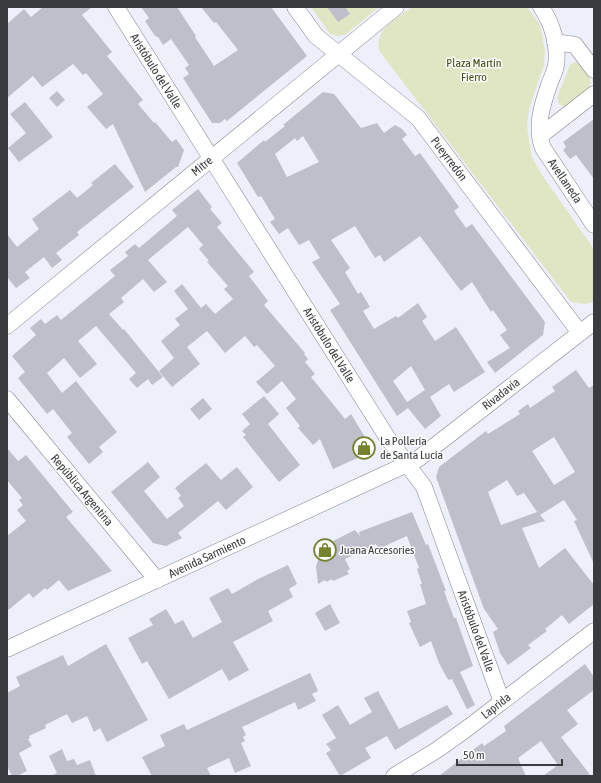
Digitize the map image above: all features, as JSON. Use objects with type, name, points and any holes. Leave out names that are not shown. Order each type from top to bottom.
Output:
[{"type":"street","name":"Aristóbulo del Valle","points":[[116,7],[387,437],[424,487],[502,702]]},
{"type":"street","name":"Pueyrredón","points":[[295,7],[316,36],[418,118],[580,333]]},
{"type":"street","name":"Mitre","points":[[7,326],[396,7]]},
{"type":"street","name":"Avellaneda","points":[[541,7],[551,26],[555,42],[556,66],[542,110],[540,136],[543,148],[594,225]]},
{"type":"street","points":[[555,42],[575,45],[594,70]]},
{"type":"street","points":[[540,136],[594,94]]},
{"type":"street","name":"Rivadavia","points":[[407,464],[418,460],[594,322]]},
{"type":"street","name":"República Argentina","points":[[7,399],[157,580]]},
{"type":"street","name":"Avenida Sarmiento","points":[[7,650],[407,464]]},
{"type":"street","name":"Laprida","points":[[394,776],[437,750],[594,631]]},
{"type":"green space","points":[[311,7],[379,7],[346,34],[338,36],[330,34]]},
{"type":"green space","name":"Plaza Martín Fierro","points":[[412,7],[527,7],[539,23],[545,51],[544,65],[528,116],[527,126],[530,147],[532,157],[542,175],[594,249],[594,302],[585,304],[571,302],[380,52],[380,37],[383,31],[394,20]]},
{"type":"green space","points":[[574,62],[580,64],[584,68],[590,78],[589,88],[581,96],[565,107],[559,104],[557,98],[570,65]]},
{"type":"building","points":[[43,7],[92,7],[82,15],[112,52],[107,56],[143,100],[138,104],[172,142],[176,139],[184,150],[178,167],[176,167],[145,192],[113,124],[106,129],[87,107],[103,94],[86,73],[83,75],[73,64],[42,87],[33,76],[7,98],[7,24],[24,9],[31,17]]},
{"type":"building","points":[[141,7],[177,7],[214,66],[238,50],[216,22],[214,23],[201,7],[271,7],[307,56],[227,121],[225,119],[220,123],[212,123],[183,78],[189,74],[185,68],[189,65],[171,39],[163,45],[158,37],[155,36],[145,21],[149,18]]},
{"type":"building","points":[[327,7],[345,7],[350,14],[338,22]]},
{"type":"building","points":[[57,91],[65,100],[57,107],[49,98]]},
{"type":"building","points":[[323,92],[334,94],[361,128],[377,123],[384,133],[395,125],[402,129],[407,135],[402,139],[415,156],[420,153],[459,207],[454,211],[466,228],[472,224],[545,322],[543,335],[495,373],[487,362],[510,348],[500,335],[507,330],[493,310],[491,312],[472,282],[461,291],[420,236],[384,262],[380,255],[375,258],[355,226],[331,240],[350,268],[345,272],[358,294],[361,292],[370,307],[363,311],[374,329],[396,316],[398,318],[418,303],[427,317],[422,321],[435,341],[456,327],[485,372],[454,392],[449,384],[430,397],[441,416],[425,429],[408,408],[397,416],[330,310],[340,304],[312,262],[320,258],[309,240],[299,245],[288,228],[279,234],[270,222],[275,219],[261,196],[258,197],[237,163],[264,140],[265,142],[285,126],[283,125]],"holes":[[[303,136],[319,162],[287,177],[275,154],[295,138],[297,141]],[[411,366],[425,390],[407,402],[393,381]]]},
{"type":"building","points":[[25,102],[53,137],[19,162],[8,148],[26,133],[10,114]]},
{"type":"building","points":[[594,119],[594,179],[576,155],[570,159],[563,150],[566,147],[563,142]]},
{"type":"building","points":[[115,164],[134,187],[77,232],[79,235],[56,253],[62,260],[52,268],[44,257],[25,272],[30,278],[16,288],[7,277],[7,234],[17,247],[39,229],[32,219],[70,190],[77,198],[93,185],[91,183]]},
{"type":"building","points":[[198,189],[212,207],[210,209],[222,223],[217,227],[254,272],[249,276],[268,301],[264,305],[305,353],[304,354],[308,359],[305,362],[315,374],[311,377],[345,419],[351,414],[368,442],[364,455],[333,469],[320,439],[313,445],[298,428],[300,426],[286,408],[296,399],[282,381],[267,394],[256,382],[275,366],[257,345],[254,347],[245,336],[225,353],[207,331],[187,347],[200,364],[172,387],[159,371],[174,358],[161,341],[180,325],[175,319],[188,309],[174,291],[182,284],[201,308],[206,304],[215,314],[233,299],[224,289],[228,286],[207,262],[209,261],[199,249],[203,245],[188,227],[148,260],[167,282],[154,292],[143,279],[121,298],[124,302],[109,314],[123,330],[124,329],[163,377],[152,385],[148,379],[137,388],[129,379],[136,373],[96,326],[78,341],[97,364],[80,378],[64,358],[47,373],[62,393],[76,381],[117,432],[99,447],[103,452],[89,464],[67,437],[72,433],[53,409],[47,414],[18,378],[25,372],[12,356],[36,335],[30,328],[41,319],[45,324],[57,315],[61,320],[115,276],[110,270],[128,256],[125,252],[135,244],[139,248],[177,216],[172,210]]},
{"type":"building","points":[[576,370],[589,388],[594,385],[594,564],[574,521],[577,520],[564,500],[540,515],[545,521],[522,528],[539,568],[565,548],[594,585],[594,604],[569,624],[562,615],[545,629],[547,631],[528,645],[531,648],[508,665],[500,653],[493,632],[498,629],[484,609],[436,477],[439,467],[486,431],[488,434],[520,414],[518,411],[528,404],[530,408],[555,391],[552,387]],"holes":[[[554,437],[575,472],[554,485],[532,451]],[[507,480],[517,496],[524,493],[537,512],[501,525],[488,492]]]},
{"type":"building","points":[[264,396],[279,414],[268,424],[300,465],[279,482],[243,437],[246,435],[242,431],[250,424],[242,414]]},
{"type":"building","points":[[203,398],[212,409],[199,420],[190,409]]},
{"type":"building","points":[[7,448],[18,461],[26,455],[73,512],[66,517],[112,571],[68,591],[59,580],[47,590],[45,588],[33,598],[29,593],[7,611],[7,536],[26,521],[17,510],[23,505],[19,500],[22,498],[7,480]]},
{"type":"building","points":[[148,462],[160,477],[144,491],[167,519],[184,506],[178,498],[181,496],[175,488],[206,463],[221,480],[237,467],[253,487],[226,510],[218,501],[178,533],[182,538],[166,546],[153,543],[111,492]]},
{"type":"building","points":[[412,512],[426,545],[428,544],[446,591],[444,591],[454,618],[456,618],[473,666],[460,672],[475,705],[467,709],[452,679],[449,680],[447,678],[439,663],[431,641],[420,647],[409,623],[411,622],[407,611],[426,604],[417,569],[419,568],[407,536],[378,549],[376,544],[345,559],[350,569],[347,571],[349,574],[333,581],[332,579],[326,582],[325,580],[318,584],[316,566],[320,555],[317,549],[355,530],[360,536],[359,532]]},
{"type":"building","points":[[288,565],[297,584],[289,589],[293,597],[268,611],[273,621],[233,642],[249,670],[229,681],[222,669],[169,699],[147,661],[142,664],[128,638],[153,625],[149,619],[166,609],[175,624],[183,620],[193,638],[222,622],[209,598],[228,588],[232,594],[258,579]]},
{"type":"building","points":[[330,604],[340,623],[325,631],[315,613]]},
{"type":"building","points":[[106,644],[148,720],[107,742],[100,728],[94,732],[87,716],[72,723],[67,714],[45,725],[46,728],[29,736],[30,738],[28,739],[32,746],[19,753],[27,771],[17,776],[12,776],[7,766],[7,693],[20,686],[16,677],[63,655],[68,666]]},
{"type":"building","points":[[585,664],[594,677],[594,690],[567,710],[578,724],[561,737],[591,776],[543,776],[558,765],[541,741],[518,758],[526,776],[439,776],[482,743],[484,746],[506,731],[504,726]]},
{"type":"building","points":[[310,673],[318,691],[312,694],[316,701],[298,710],[295,702],[242,727],[246,735],[243,737],[245,741],[241,743],[251,766],[235,773],[229,758],[207,768],[211,776],[152,776],[142,757],[165,746],[160,735],[184,724],[187,730]]},
{"type":"building","points":[[378,691],[399,729],[447,705],[453,714],[395,750],[387,736],[365,748],[371,758],[340,776],[326,753],[331,750],[326,744],[336,738],[322,715],[338,705],[350,725],[372,712],[364,698]]},
{"type":"building","points":[[62,749],[67,761],[74,759],[77,765],[90,760],[96,776],[51,776],[57,773],[49,756]]},
{"type":"place","name":"La Pollería de Santa Lucía","points":[[364,448]]},
{"type":"place","name":"Juana Accesories","points":[[325,550]]}]
